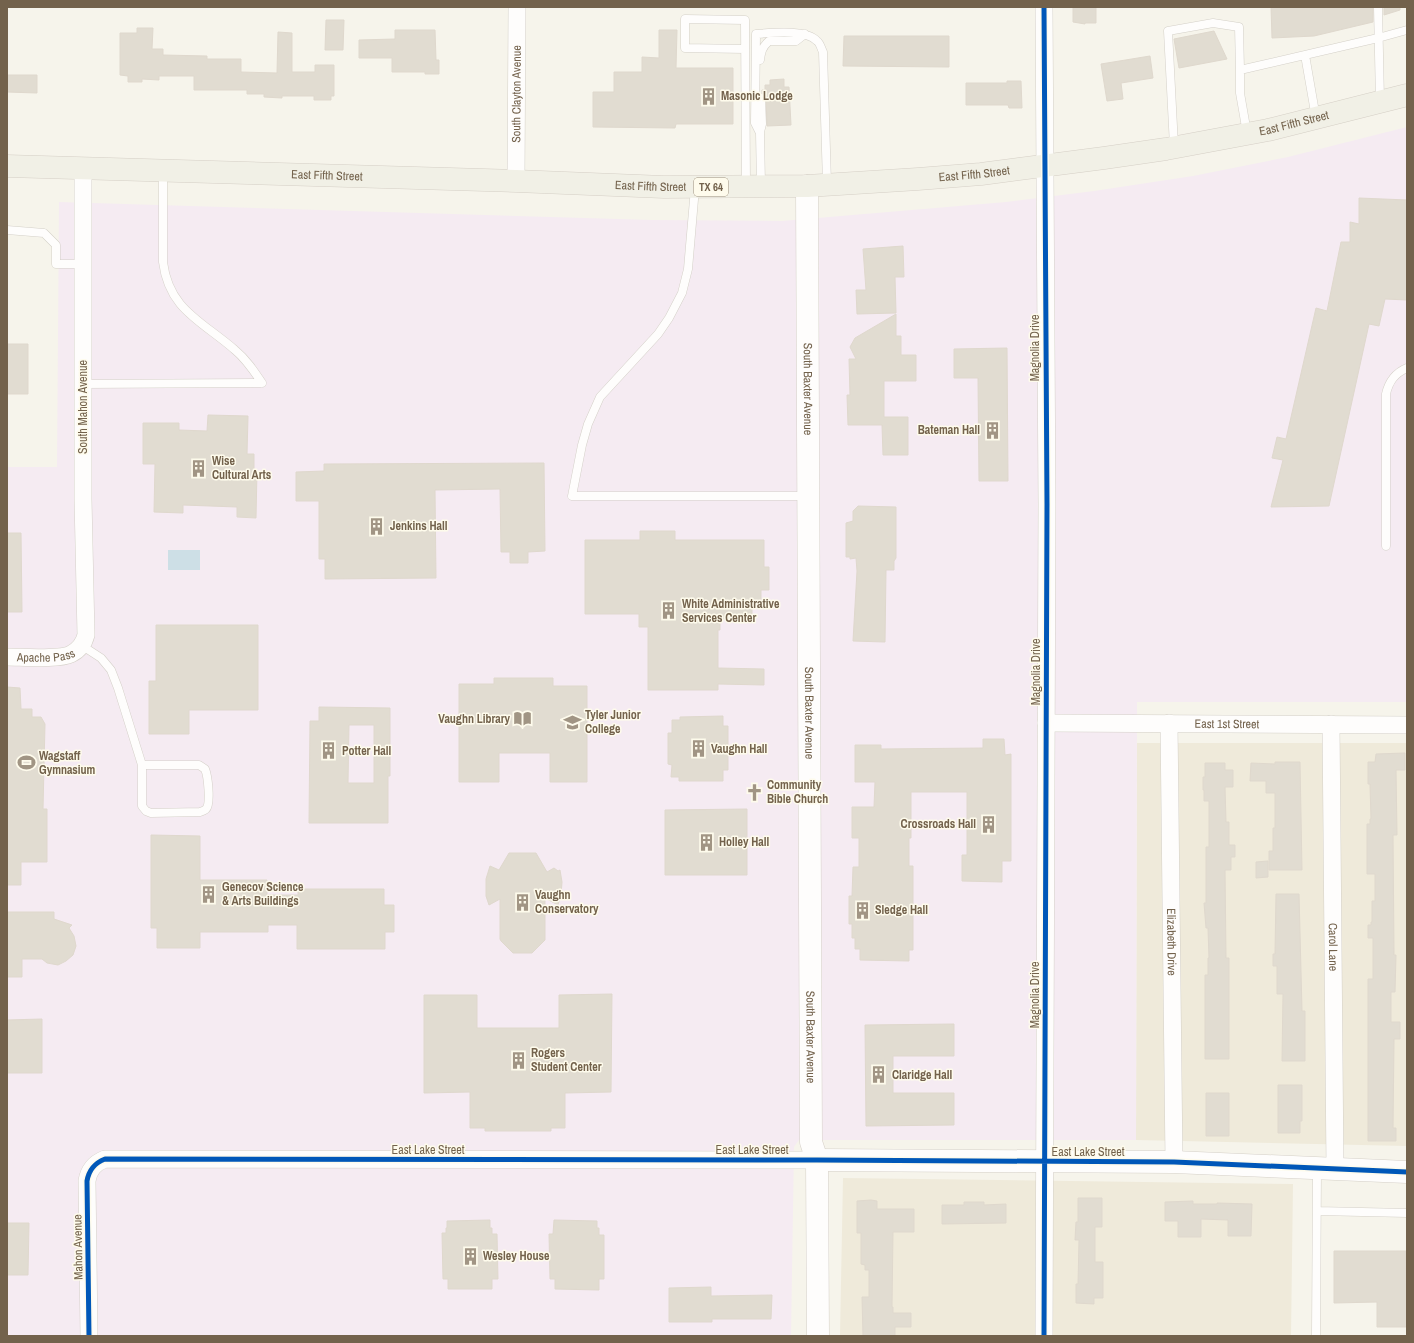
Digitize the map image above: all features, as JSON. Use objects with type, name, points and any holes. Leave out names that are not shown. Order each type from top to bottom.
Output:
[{"type":"main road","name":"East Fifth Street","points":[[7,166],[695,187],[775,187],[817,185],[918,179],[1045,166],[1174,147],[1248,134],[1407,95]]},
{"type":"street","name":"South Clayton Avenue","points":[[516,181],[517,7]]},
{"type":"street","name":"Magnolia Drive","points":[[1044,7],[1046,723],[1044,1336]]},
{"type":"street","name":"South Mahon Avenue","points":[[81,645],[84,640],[86,630],[83,499],[83,168]]},
{"type":"street","name":"South Baxter Avenue","points":[[817,185],[808,496],[811,1142],[817,1160],[818,1336]]},
{"type":"street","name":"Apache Pass","points":[[7,657],[60,657],[71,654],[81,645]]},
{"type":"street","name":"East 1st Street","points":[[1046,723],[1407,725]]},
{"type":"street","name":"Elizabeth Drive","points":[[1169,723],[1174,1162]]},
{"type":"street","name":"Carol Lane","points":[[1326,1169],[1331,724]]},
{"type":"street","name":"East Lake Street","points":[[98,1162],[106,1159],[133,1158],[304,1160],[1174,1162],[1407,1172]]},
{"type":"street","name":"Mahon Avenue","points":[[89,1336],[87,1181],[91,1169],[98,1162]]},
{"type":"lane","points":[[1378,7],[1380,102]]},
{"type":"lane","points":[[745,49],[685,48],[685,19],[745,20],[745,49],[753,186]]},
{"type":"lane","points":[[1174,147],[1168,31],[1213,23],[1239,26],[1240,93],[1248,134]]},
{"type":"lane","points":[[1240,70],[1407,30]]},
{"type":"lane","points":[[760,133],[756,123],[756,34],[805,34],[817,40],[823,52],[817,185]]},
{"type":"lane","points":[[753,186],[762,124],[761,52],[769,41],[796,42],[805,34]]},
{"type":"lane","points":[[1305,55],[1316,118]]},
{"type":"lane","points":[[83,384],[262,383],[246,360],[192,316],[175,299],[169,288],[164,276],[163,262],[163,170]]},
{"type":"lane","points":[[695,187],[688,269],[682,293],[669,318],[658,334],[600,397],[588,424],[582,444],[572,496],[808,496]]},
{"type":"lane","points":[[7,230],[44,233],[56,246],[56,264],[82,264]]},
{"type":"lane","points":[[1386,546],[1386,394],[1388,385],[1392,378],[1398,372],[1407,368]]},
{"type":"lane","points":[[81,645],[101,658],[111,670],[118,688],[142,766],[142,806],[146,811],[151,813],[200,812],[206,809],[208,805],[208,776],[205,769],[199,766],[142,766]]},
{"type":"lane","points":[[1316,1336],[1317,1211],[1326,1169]]},
{"type":"lane","points":[[1317,1211],[1407,1213]]},
{"type":"shaded area","name":"Tyler Junior College","points":[[1407,127],[1407,702],[1137,702],[1136,1140],[799,1140],[794,1147],[791,1336],[7,1336],[7,467],[57,467],[59,202],[652,220],[782,221],[1006,202],[1094,191],[1193,176],[1288,157]]},
{"type":"shaded area","points":[[168,550],[200,550],[200,570],[168,570]]},
{"type":"shaded area","points":[[1137,743],[1407,743],[1407,1146],[1136,1140]]},
{"type":"shaded area","points":[[843,1178],[1293,1184],[1291,1336],[840,1336]]},
{"type":"building","points":[[1073,7],[1096,7],[1096,23],[1085,24],[1073,22]]},
{"type":"building","points":[[1271,7],[1373,7],[1373,22],[1314,36],[1272,38]]},
{"type":"building","points":[[1384,7],[1400,7],[1400,10],[1384,15]]},
{"type":"building","points":[[326,20],[344,20],[343,50],[325,50]]},
{"type":"building","points":[[137,28],[153,28],[152,49],[163,49],[163,55],[207,56],[207,59],[241,59],[241,72],[277,73],[278,32],[292,33],[292,72],[315,72],[315,65],[334,65],[334,96],[331,96],[331,100],[314,100],[314,96],[282,96],[282,98],[264,97],[264,94],[247,94],[247,90],[194,90],[194,76],[159,76],[159,80],[142,79],[142,82],[128,82],[128,76],[120,75],[120,33],[137,33]]},
{"type":"building","points":[[395,30],[435,30],[436,60],[439,60],[439,74],[425,74],[425,72],[392,72],[392,58],[359,58],[359,40],[395,39]]},
{"type":"building","points":[[659,30],[677,30],[676,68],[733,68],[733,124],[676,124],[675,128],[593,127],[593,92],[614,92],[614,72],[642,72],[642,57],[659,58]]},
{"type":"building","points":[[1214,31],[1227,59],[1179,68],[1174,39]]},
{"type":"building","points":[[844,36],[949,36],[949,67],[843,66]]},
{"type":"building","points":[[1150,56],[1153,78],[1121,83],[1123,99],[1107,101],[1101,64]]},
{"type":"building","points":[[7,75],[37,75],[37,93],[7,92]]},
{"type":"building","points":[[784,79],[784,87],[789,87],[791,125],[767,126],[766,98],[762,93],[762,90],[765,90],[765,85],[770,85],[770,80]]},
{"type":"building","points":[[1007,81],[1021,81],[1022,108],[1009,108],[1008,105],[966,105],[966,83],[1007,83]]},
{"type":"building","points":[[1359,198],[1407,200],[1407,300],[1385,299],[1379,326],[1369,324],[1329,506],[1271,507],[1283,460],[1272,458],[1277,437],[1286,439],[1316,308],[1327,311],[1341,242],[1350,242],[1350,222],[1359,224]]},
{"type":"building","points":[[903,246],[904,277],[895,277],[896,313],[857,314],[856,290],[866,290],[863,249]]},
{"type":"building","points":[[896,314],[896,336],[901,336],[901,355],[916,355],[916,381],[884,381],[884,417],[908,417],[908,455],[883,455],[882,425],[848,425],[847,395],[850,395],[849,359],[856,359],[850,347],[855,338]]},
{"type":"building","points":[[7,344],[28,344],[28,394],[7,394]]},
{"type":"building","name":"Bateman Hall","points":[[1007,348],[1008,481],[979,481],[978,378],[954,378],[954,349]]},
{"type":"building","name":"Wise Cultural Arts","points":[[208,415],[248,416],[247,454],[254,454],[254,471],[257,471],[256,518],[237,517],[237,507],[183,505],[183,513],[154,512],[155,464],[143,464],[143,423],[179,423],[179,430],[207,431]]},
{"type":"building","name":"Jenkins Hall","points":[[544,463],[545,551],[528,552],[528,563],[510,563],[510,552],[501,552],[500,489],[435,490],[436,578],[325,579],[325,559],[319,559],[319,501],[296,501],[296,472],[324,471],[324,464]]},
{"type":"building","points":[[858,506],[896,507],[896,558],[894,561],[894,570],[886,570],[885,642],[853,641],[857,571],[856,558],[850,559],[850,557],[846,557],[846,523],[853,521],[853,511]]},
{"type":"building","name":"White Administrative Services Center","points":[[640,531],[675,531],[675,540],[764,540],[764,567],[769,567],[769,590],[761,590],[761,607],[752,608],[752,619],[720,619],[720,630],[718,630],[718,668],[764,669],[764,685],[718,684],[718,690],[648,690],[648,627],[639,627],[639,614],[585,614],[585,540],[640,540]]},
{"type":"building","points":[[7,533],[21,533],[22,612],[7,612]]},
{"type":"building","points":[[156,625],[258,625],[258,710],[189,710],[189,734],[149,734],[149,681],[156,681]]},
{"type":"building","name":"Vaughn Library","points":[[494,678],[553,678],[553,686],[587,686],[587,782],[550,782],[550,753],[499,753],[499,782],[459,782],[459,684],[494,684]]},
{"type":"building","points":[[7,687],[20,688],[21,709],[32,709],[32,717],[41,717],[45,724],[43,809],[47,809],[47,862],[21,862],[21,885],[7,885]]},
{"type":"building","name":"Potter Hall","points":[[319,707],[390,708],[388,823],[309,823],[310,721],[319,721]],"holes":[[[349,725],[374,725],[374,783],[348,783]]]},
{"type":"building","name":"Vaughn Hall","points":[[723,716],[723,726],[728,726],[728,770],[723,770],[723,781],[679,781],[679,777],[671,777],[672,765],[668,764],[668,733],[672,733],[672,720],[680,720],[680,717]]},
{"type":"building","points":[[983,739],[1004,739],[1005,755],[1011,754],[1011,861],[1002,861],[1002,882],[962,881],[962,855],[967,855],[967,792],[911,792],[911,838],[909,838],[909,866],[913,866],[913,950],[909,950],[909,961],[860,960],[860,949],[855,949],[855,938],[852,938],[852,924],[849,924],[849,896],[852,896],[853,867],[859,867],[859,838],[852,838],[852,807],[874,807],[875,782],[855,782],[855,745],[881,745],[881,749],[983,748]]},
{"type":"building","points":[[1405,753],[1405,770],[1396,770],[1397,835],[1393,835],[1394,955],[1396,955],[1395,992],[1391,992],[1391,1022],[1400,1022],[1400,1039],[1394,1039],[1393,1128],[1396,1128],[1396,1141],[1368,1141],[1368,979],[1373,979],[1373,938],[1368,938],[1368,925],[1371,925],[1372,922],[1372,901],[1375,901],[1375,874],[1367,874],[1367,824],[1370,824],[1371,819],[1368,762],[1375,762],[1376,754]]},
{"type":"building","points":[[1275,762],[1300,762],[1302,870],[1269,870],[1269,851],[1273,851],[1273,828],[1275,828],[1275,793],[1266,793],[1266,781],[1250,781],[1251,763],[1275,764]]},
{"type":"building","points":[[1205,763],[1225,763],[1225,770],[1233,770],[1233,787],[1225,787],[1226,822],[1229,822],[1229,845],[1235,845],[1235,857],[1231,857],[1231,870],[1225,870],[1226,958],[1229,958],[1229,1059],[1205,1059],[1205,975],[1208,975],[1209,958],[1208,928],[1206,928],[1204,903],[1206,903],[1206,847],[1209,847],[1209,801],[1204,801],[1203,777],[1205,777]]},
{"type":"building","name":"Holley Hall","points":[[747,809],[747,875],[665,875],[665,810]]},
{"type":"building","name":"Genecov Science & Arts Buildings","points":[[151,835],[200,836],[200,880],[267,880],[267,895],[298,895],[298,889],[384,889],[384,905],[394,905],[394,932],[385,932],[385,949],[297,949],[297,925],[268,925],[268,932],[200,932],[200,948],[157,948],[157,928],[151,928]]},
{"type":"building","name":"Vaughn Conservatory","points":[[509,853],[536,853],[547,872],[554,868],[558,871],[560,870],[562,882],[561,895],[558,905],[545,898],[545,940],[532,953],[513,953],[501,941],[500,899],[489,905],[486,896],[486,879],[490,866],[499,870]]},
{"type":"building","points":[[1268,861],[1268,877],[1256,878],[1256,862]]},
{"type":"building","points":[[1276,894],[1299,894],[1302,1011],[1305,1011],[1305,1061],[1282,1061],[1283,994],[1277,994],[1277,966],[1273,966],[1273,954],[1275,954]]},
{"type":"building","points":[[7,912],[54,912],[54,919],[72,925],[69,928],[74,936],[76,946],[73,955],[58,965],[47,963],[42,959],[22,959],[22,977],[7,977]]},
{"type":"building","name":"Rogers Student Center","points":[[612,994],[611,1092],[565,1093],[565,1128],[551,1128],[551,1131],[485,1131],[485,1128],[470,1128],[470,1092],[424,1093],[424,995],[477,995],[477,1028],[559,1028],[559,995]]},
{"type":"building","points":[[42,1019],[42,1073],[7,1073],[7,1020]]},
{"type":"building","name":"Claridge Hall","points":[[954,1024],[954,1056],[893,1056],[893,1093],[954,1093],[954,1125],[866,1126],[865,1025]]},
{"type":"building","points":[[1278,1085],[1302,1085],[1302,1121],[1300,1121],[1300,1133],[1278,1133]]},
{"type":"building","points":[[1206,1093],[1229,1093],[1229,1136],[1206,1136]]},
{"type":"building","points":[[1078,1198],[1102,1198],[1102,1227],[1095,1227],[1095,1262],[1103,1262],[1103,1298],[1094,1298],[1094,1304],[1076,1303],[1079,1240],[1075,1240],[1076,1222],[1078,1222]]},
{"type":"building","points":[[857,1201],[877,1201],[877,1209],[914,1209],[914,1232],[893,1232],[893,1313],[911,1313],[911,1327],[895,1327],[895,1336],[863,1336],[862,1297],[869,1297],[869,1270],[865,1270],[865,1265],[861,1264],[861,1233],[857,1233]]},
{"type":"building","points":[[1193,1201],[1193,1204],[1252,1204],[1251,1236],[1228,1236],[1228,1220],[1201,1219],[1201,1237],[1178,1237],[1178,1221],[1165,1221],[1165,1202]]},
{"type":"building","points":[[964,1202],[984,1202],[984,1205],[1006,1204],[1006,1223],[942,1224],[942,1205],[964,1205]]},
{"type":"building","name":"Wesley House","points":[[490,1220],[492,1234],[497,1234],[498,1279],[492,1279],[492,1289],[448,1289],[448,1279],[443,1279],[442,1233],[446,1233],[447,1221]]},
{"type":"building","name":"Wesley House","points":[[554,1220],[597,1221],[599,1235],[604,1235],[604,1279],[599,1279],[599,1290],[555,1289],[555,1279],[550,1279],[549,1234],[553,1234]]},
{"type":"building","points":[[7,1223],[29,1223],[28,1275],[7,1275]]},
{"type":"building","points":[[1334,1251],[1406,1251],[1407,1327],[1377,1327],[1377,1302],[1334,1303]]},
{"type":"building","points":[[711,1287],[711,1296],[772,1295],[771,1319],[712,1319],[712,1322],[669,1322],[669,1288]]},
{"type":"cycle path","points":[[1044,7],[1047,504],[1044,1336]]},
{"type":"cycle path","points":[[89,1336],[87,1181],[89,1173],[93,1167],[98,1162],[105,1159],[1174,1162],[1407,1172]]},
{"type":"place","name":"Masonic Lodge","points":[[708,96]]},
{"type":"place","name":"Bateman Hall","points":[[993,430]]},
{"type":"place","name":"Wise Cultural Arts","points":[[199,468]]},
{"type":"place","name":"Jenkins Hall","points":[[377,526]]},
{"type":"place","name":"White Administrative Services Center","points":[[669,611]]},
{"type":"place","name":"Vaughn Library","points":[[523,719]]},
{"type":"place","name":"Tyler Junior College","points":[[572,722]]},
{"type":"place","name":"Vaughn Hall","points":[[698,749]]},
{"type":"place","name":"Potter Hall","points":[[329,751]]},
{"type":"place","name":"Wagstaff Gymnasium","points":[[26,763]]},
{"type":"place","name":"Community Bible Church","points":[[754,792]]},
{"type":"place","name":"Crossroads Hall","points":[[989,824]]},
{"type":"place","name":"Holley Hall","points":[[706,842]]},
{"type":"place","name":"Genecov Science & Arts Buildings","points":[[209,894]]},
{"type":"place","name":"Vaughn Conservatory","points":[[522,902]]},
{"type":"place","name":"Sledge Hall","points":[[862,910]]},
{"type":"place","name":"Rogers Student Center","points":[[518,1060]]},
{"type":"place","name":"Claridge Hall","points":[[879,1075]]},
{"type":"place","name":"Wesley House","points":[[470,1256]]}]
